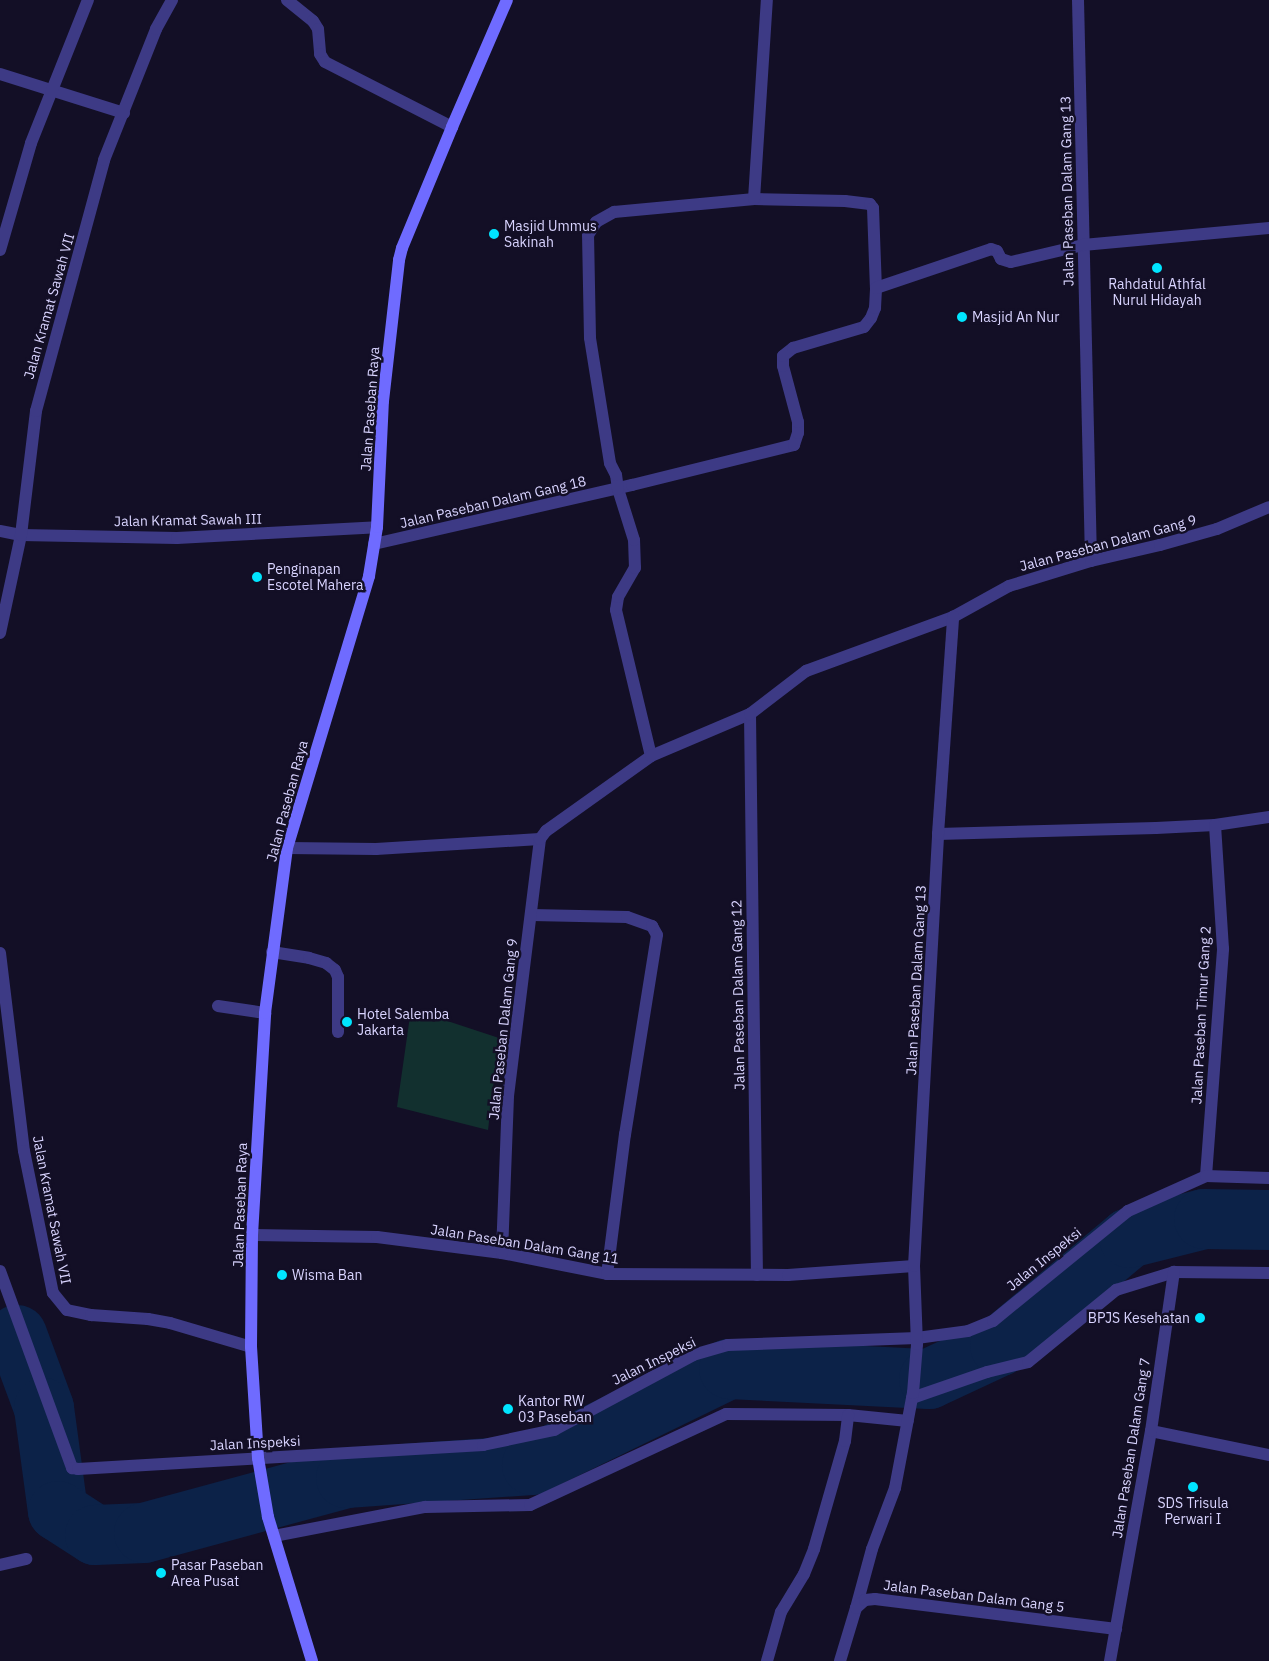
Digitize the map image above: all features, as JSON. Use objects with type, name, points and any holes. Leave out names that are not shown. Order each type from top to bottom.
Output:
[{"type":"main road","name":"Jalan Paseban Raya","points":[[312,1661],[268,1517],[259,1464],[251,1347],[252,1235],[265,1014],[272,952],[287,848],[369,576],[377,527],[383,401],[399,260],[452,127],[507,0]]},
{"type":"street","points":[[0,250],[31,144],[88,0]]},
{"type":"street","name":"Jalan Kramat Sawah VII","points":[[0,633],[21,535],[36,410],[104,160],[124,114],[156,29],[172,0]]},
{"type":"street","points":[[287,0],[313,21],[318,29],[320,54],[325,62],[452,127]]},
{"type":"street","points":[[754,199],[767,0]]},
{"type":"street","name":"Jalan Paseban Dalam Gang 13","points":[[1078,0],[1091,561]]},
{"type":"street","points":[[0,74],[52,89],[124,114]]},
{"type":"street","points":[[651,756],[616,610],[618,597],[634,568],[634,540],[618,488],[616,474],[610,463],[590,338],[588,235],[596,222],[614,212],[754,199],[866,202],[873,208],[876,288],[991,249],[997,251],[1001,259],[1011,262],[1083,245],[1269,228]]},
{"type":"street","name":"Jalan Paseban Dalam Gang 18","points":[[374,544],[794,445],[798,433],[798,422],[783,366],[783,356],[793,348],[864,326],[873,313],[876,288]]},
{"type":"street","name":"Jalan Paseban Dalam Gang 9","points":[[502,1253],[508,1096],[540,839],[546,831],[651,756],[750,714],[806,672],[953,617],[1009,586],[1091,561],[1217,529],[1269,507]]},
{"type":"street","name":"Jalan Kramat Sawah III","points":[[0,531],[21,535],[177,538],[377,527]]},
{"type":"street","name":"Jalan Paseban Dalam Gang 13","points":[[856,1608],[872,1549],[895,1488],[912,1395],[917,1341],[914,1266],[938,834],[953,617]]},
{"type":"street","name":"Jalan Paseban Dalam Gang 12","points":[[750,714],[757,1275]]},
{"type":"street","points":[[938,834],[1215,825],[1269,817]]},
{"type":"street","name":"Jalan Paseban Timur Gang 2","points":[[1206,1176],[1223,949],[1215,825]]},
{"type":"street","points":[[287,848],[376,849],[540,839]]},
{"type":"street","points":[[532,914],[627,917],[652,926],[657,935],[625,1134],[607,1274]]},
{"type":"street","points":[[272,952],[326,963],[335,970],[338,977],[338,1032]]},
{"type":"street","name":"Jalan Kramat Sawah VII","points":[[0,953],[24,1151],[53,1293],[67,1310],[91,1315],[148,1319],[170,1323],[251,1347]]},
{"type":"street","points":[[218,1006],[265,1014]]},
{"type":"street","name":"Jalan Inspeksi","points":[[0,1271],[72,1468],[259,1464],[483,1445],[554,1430],[693,1355],[728,1345],[917,1341],[968,1331],[992,1321],[1128,1211],[1206,1176],[1269,1178]]},
{"type":"street","name":"Jalan Paseban Dalam Gang 11","points":[[252,1235],[377,1237],[502,1253],[607,1274],[788,1275],[914,1266]]},
{"type":"street","points":[[912,1395],[987,1372],[1028,1362],[1116,1290],[1174,1272],[1269,1273]]},
{"type":"street","name":"Jalan Paseban Dalam Gang 7","points":[[1110,1661],[1151,1431],[1174,1272]]},
{"type":"street","points":[[274,1536],[425,1507],[530,1505],[726,1414],[848,1416],[908,1421]]},
{"type":"street","points":[[767,1661],[781,1612],[804,1574],[814,1549],[845,1441],[848,1416]]},
{"type":"street","points":[[1151,1431],[1269,1456]]},
{"type":"street","points":[[0,1565],[26,1559]]},
{"type":"street","name":"Jalan Paseban Dalam Gang 5","points":[[856,1608],[865,1600],[875,1599],[1116,1629]]},
{"type":"street","points":[[840,1661],[856,1608]]},
{"type":"green space","points":[[411,1009],[499,1038],[488,1130],[397,1107]]},
{"type":"waterway","points":[[17,1335],[44,1408],[58,1511],[95,1535],[144,1533],[346,1478],[532,1465],[729,1369],[929,1379],[1000,1346],[1129,1238],[1204,1219],[1269,1220]]},
{"type":"place","name":"Masjid Ummus Sakinah","points":[[494,234]]},
{"type":"place","name":"Rahdatul Athfal Nurul Hidayah","points":[[1157,268]]},
{"type":"place","name":"Masjid An Nur","points":[[962,317]]},
{"type":"place","name":"Penginapan Escotel Mahera","points":[[257,577]]},
{"type":"place","name":"Hotel Salemba Jakarta","points":[[347,1022]]},
{"type":"place","name":"Wisma Ban","points":[[282,1275]]},
{"type":"place","name":"BPJS Kesehatan","points":[[1200,1318]]},
{"type":"place","name":"Kantor RW 03 Paseban","points":[[508,1409]]},
{"type":"place","name":"SDS Trisula Perwari I","points":[[1193,1487]]},
{"type":"place","name":"Pasar Paseban Area Pusat","points":[[161,1573]]}]
